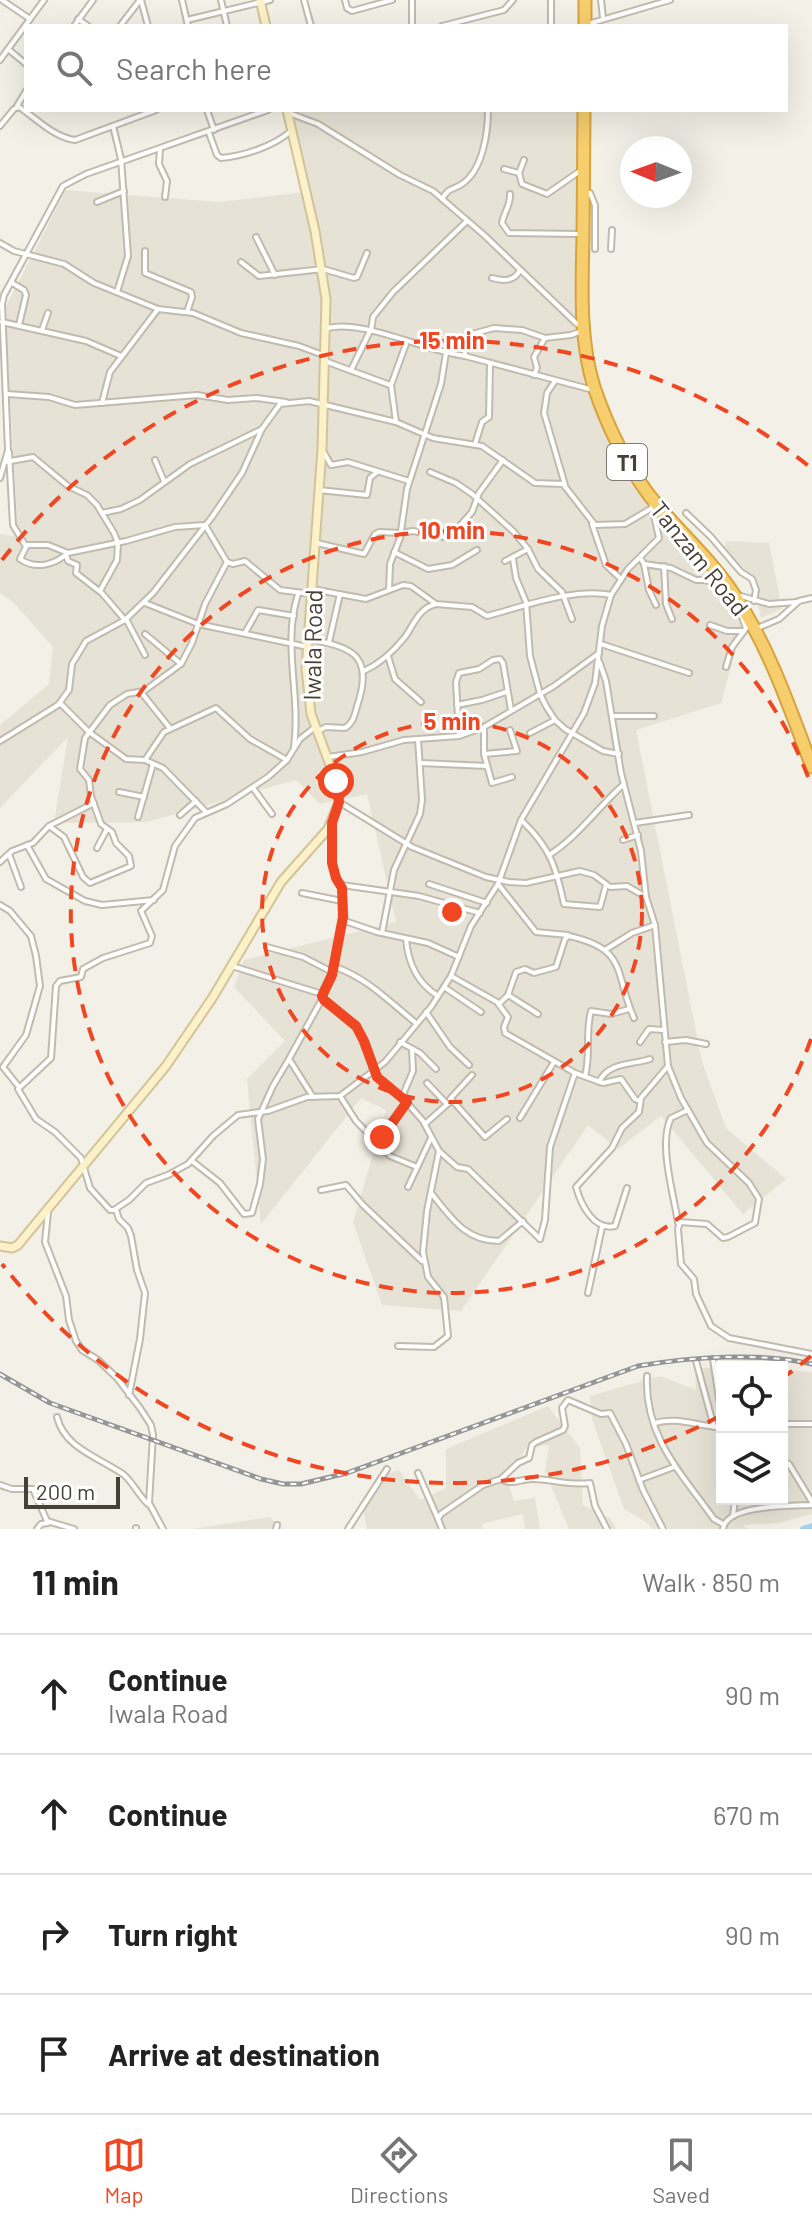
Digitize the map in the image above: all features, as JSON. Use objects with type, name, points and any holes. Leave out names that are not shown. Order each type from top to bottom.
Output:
[{"type":"highway","points":[[585,0],[585,24]]},
{"type":"highway","name":"Tanzam Road","points":[[584,112],[583,328],[595,390],[619,446],[651,502],[736,597],[749,628],[781,684],[812,767]]},
{"type":"street","points":[[2,0],[30,19]]},
{"type":"street","points":[[26,24],[44,0]]},
{"type":"street","points":[[122,24],[140,0]]},
{"type":"street","points":[[140,0],[147,24]]},
{"type":"street","points":[[182,0],[188,23],[270,0]]},
{"type":"street","points":[[221,0],[226,24]]},
{"type":"street","points":[[304,0],[310,24]]},
{"type":"street","points":[[345,0],[352,11],[392,0]]},
{"type":"street","points":[[412,0],[412,24]]},
{"type":"street","points":[[450,24],[504,10],[513,0]]},
{"type":"street","points":[[551,0],[551,24]]},
{"type":"street","points":[[601,0],[603,18]]},
{"type":"street","points":[[640,0],[640,8]]},
{"type":"street","points":[[588,24],[670,0]]},
{"type":"street","points":[[75,24],[89,1]]},
{"type":"street","points":[[260,1],[266,24]]},
{"type":"street","points":[[78,19],[85,24]]},
{"type":"street","points":[[0,60],[24,27]]},
{"type":"street","points":[[8,49],[24,62]]},
{"type":"street","points":[[0,126],[24,94]]},
{"type":"street","points":[[16,107],[24,112]]},
{"type":"street","points":[[24,112],[70,140],[151,112]]},
{"type":"street","points":[[131,112],[133,119]]},
{"type":"street","points":[[207,112],[217,155],[221,158],[245,153],[282,138],[292,130]]},
{"type":"street","points":[[25,545],[13,525],[1,354],[2,304],[65,184],[263,112]]},
{"type":"street","points":[[288,112],[328,130],[400,175],[431,190],[583,328],[571,335],[545,338],[522,330],[484,329],[465,336],[465,356]]},
{"type":"street","name":"Iwala Road","points":[[288,112],[323,269],[327,328],[308,643],[308,693],[316,730],[336,781],[339,802]]},
{"type":"street","points":[[442,199],[449,189],[464,183],[475,168],[483,145],[488,112]]},
{"type":"street","points":[[113,126],[121,163],[128,256],[117,292]]},
{"type":"street","points":[[160,149],[159,164],[167,181],[165,197]]},
{"type":"street","points":[[524,160],[519,173],[522,184],[547,194],[583,170]]},
{"type":"street","points":[[504,169],[519,173]]},
{"type":"street","points":[[97,202],[124,191]]},
{"type":"street","points":[[583,191],[590,193],[594,201],[595,249]]},
{"type":"street","points":[[510,194],[502,223],[509,233],[583,234]]},
{"type":"street","points":[[351,370],[370,331],[373,317],[393,292],[467,221]]},
{"type":"street","points":[[611,249],[612,230]]},
{"type":"street","points":[[256,237],[275,275]]},
{"type":"street","points":[[0,243],[14,251],[64,264],[87,280],[158,309],[187,312],[241,333],[299,346],[391,385]]},
{"type":"street","points":[[145,251],[145,273],[191,292],[187,312]]},
{"type":"street","points":[[241,262],[255,275],[323,269],[355,278],[367,253]]},
{"type":"street","points":[[492,278],[509,280],[520,270]]},
{"type":"street","points":[[11,283],[24,290],[26,295],[19,325]]},
{"type":"street","points":[[102,403],[108,375],[158,309]]},
{"type":"street","points":[[42,330],[48,313]]},
{"type":"street","points":[[2,322],[100,345],[121,356]]},
{"type":"street","points":[[327,328],[350,325],[407,343],[595,390]]},
{"type":"street","points":[[534,375],[537,368],[534,357],[545,338]]},
{"type":"street","points":[[396,422],[391,385],[407,343]]},
{"type":"street","points":[[389,590],[390,564],[401,533],[409,481],[441,384],[446,353]]},
{"type":"street","points":[[475,444],[483,420],[489,415],[490,364]]},
{"type":"street","points":[[555,381],[547,393],[544,413],[565,487]]},
{"type":"street","points":[[6,394],[45,396],[75,405],[197,395],[222,400],[257,398],[323,404],[396,422],[425,435],[475,444],[532,482],[561,483],[592,524],[606,565],[621,579]]},
{"type":"street","points":[[0,741],[11,737],[60,703],[71,686],[72,664],[76,654],[86,641],[125,619],[144,603],[242,473],[262,429],[276,408],[289,402]]},
{"type":"street","points":[[102,513],[140,500],[190,464],[262,429]]},
{"type":"street","points":[[322,449],[331,465],[348,462],[409,481]]},
{"type":"street","points":[[8,462],[33,457],[62,481],[87,495],[102,513],[118,543],[117,560],[100,591]]},
{"type":"street","points":[[155,460],[164,481]]},
{"type":"street","points":[[316,543],[364,554],[376,533],[413,531],[449,538],[472,512],[477,498],[503,460]]},
{"type":"street","points":[[0,478],[8,462]]},
{"type":"street","points":[[430,472],[456,483],[513,531],[528,549],[538,569],[552,579],[565,597],[572,619]]},
{"type":"street","points":[[319,490],[367,495],[370,478],[376,473]]},
{"type":"street","points":[[0,905],[10,911],[31,936],[40,985],[26,1035],[4,1066],[36,1119],[55,1132],[85,1164],[91,1190],[107,1208],[116,1209],[146,1183],[192,1161],[213,1136],[238,1115],[262,1112],[313,1097],[340,1096],[374,1071],[426,1012],[451,976],[466,935],[499,882],[521,820],[590,700],[611,595],[621,579],[642,562],[659,538],[651,502],[625,524],[592,524]]},
{"type":"street","points":[[686,513],[741,572],[752,579],[756,590],[754,601]]},
{"type":"street","points":[[25,545],[20,559],[25,563],[46,565],[67,554],[175,527],[205,525]]},
{"type":"street","points":[[205,525],[227,562],[246,561],[280,590],[366,599],[411,586],[436,604]]},
{"type":"street","points":[[25,545],[48,545],[67,554]]},
{"type":"street","points":[[505,561],[528,549]]},
{"type":"street","points":[[394,552],[428,569],[457,564],[477,550]]},
{"type":"street","points":[[67,554],[68,561],[77,565],[76,573],[100,591],[125,619],[145,655]]},
{"type":"street","points":[[513,559],[526,606],[530,629],[528,643],[540,694],[555,720],[572,733],[603,751],[619,754]]},
{"type":"street","points":[[49,826],[64,837],[83,877],[93,884],[124,871],[131,864],[112,832],[101,824],[89,780],[79,767],[89,732],[116,700],[141,692],[181,664],[209,595],[227,562]]},
{"type":"street","points":[[642,562],[664,566],[720,586],[749,628]]},
{"type":"street","points":[[642,562],[656,605]]},
{"type":"street","points":[[664,566],[666,604],[672,619]]},
{"type":"street","points":[[364,671],[388,656],[418,615],[430,605],[472,607],[487,616],[565,597],[596,592],[611,595]]},
{"type":"street","points":[[294,749],[292,644],[298,594]]},
{"type":"street","points":[[329,642],[340,594]]},
{"type":"street","points":[[736,597],[776,604],[812,598]]},
{"type":"street","points":[[710,625],[727,631],[749,628],[779,619],[799,601]]},
{"type":"street","points":[[19,1087],[51,1058],[58,983],[81,977],[84,968],[103,958],[150,943],[152,936],[141,912],[154,900],[167,880],[175,846],[195,818],[253,788],[287,760],[294,749],[316,730],[345,728],[352,723],[363,686],[364,671],[355,654],[329,642],[292,644],[198,624],[144,603]]},
{"type":"street","points":[[245,633],[258,610],[294,616]]},
{"type":"street","points":[[726,667],[732,647],[749,628]]},
{"type":"street","points":[[145,634],[181,664]]},
{"type":"street","points":[[600,644],[689,673]]},
{"type":"street","points":[[388,656],[395,679],[421,702]]},
{"type":"street","points":[[327,758],[418,739],[459,736],[484,727],[599,656]]},
{"type":"street","points":[[599,656],[624,784],[638,835],[646,897],[655,925],[668,1066],[707,1143],[755,1191],[758,1208],[755,1223],[726,1238],[705,1224],[685,1221],[678,1226]]},
{"type":"street","points":[[459,736],[457,674],[484,668],[496,659],[503,663],[511,710]]},
{"type":"street","points":[[141,692],[169,728]]},
{"type":"street","points":[[457,705],[506,692]]},
{"type":"street","points":[[60,703],[89,732],[126,759],[145,760],[166,770],[206,812]]},
{"type":"street","points":[[145,760],[169,728],[200,718],[216,708],[250,739],[287,760]]},
{"type":"street","points":[[612,716],[654,716]]},
{"type":"street","points":[[530,733],[555,720]]},
{"type":"street","points":[[484,727],[484,754],[492,784],[512,777]]},
{"type":"street","points":[[484,754],[517,751],[510,730]]},
{"type":"street","points":[[382,933],[394,870],[418,822],[421,808],[418,739]]},
{"type":"street","points":[[420,763],[487,766]]},
{"type":"street","points":[[138,817],[153,764]]},
{"type":"street","points":[[549,855],[567,842],[624,784]]},
{"type":"street","points":[[253,788],[272,814]]},
{"type":"street","points":[[119,792],[144,797]]},
{"type":"street","points":[[180,815],[196,801]]},
{"type":"street","points":[[192,1161],[220,1183],[244,1214],[250,1215],[260,1184],[263,1154],[258,1119],[333,969],[343,917],[342,885],[336,878],[332,863],[332,823],[339,802],[408,844],[499,882],[526,883],[577,870],[594,875],[606,885],[627,886],[646,897]]},
{"type":"street","points":[[0,862],[36,841],[49,826],[94,803]]},
{"type":"street","points":[[635,823],[689,815]]},
{"type":"street","points":[[521,820],[549,855],[559,875],[566,905],[600,907],[606,885]]},
{"type":"street","points":[[0,1246],[15,1248],[166,1066],[232,966],[281,882],[332,823]]},
{"type":"street","points":[[97,848],[107,829]]},
{"type":"street","points":[[623,840],[638,835]]},
{"type":"street","points":[[27,845],[46,879],[85,901],[102,905],[154,900]]},
{"type":"street","points":[[9,854],[21,887]]},
{"type":"street","points":[[499,882],[536,932],[564,933],[596,943],[605,950],[621,972],[634,1018]]},
{"type":"street","points":[[429,884],[487,903]]},
{"type":"street","points":[[342,885],[419,896],[480,913]]},
{"type":"street","points":[[302,893],[342,901]]},
{"type":"street","points":[[343,917],[348,923],[428,943],[459,958]]},
{"type":"street","points":[[605,950],[632,933],[655,925]]},
{"type":"street","points":[[499,1004],[508,995],[516,972],[525,969],[534,973],[556,967],[565,939],[569,936]]},
{"type":"street","points":[[406,939],[413,970],[425,987],[438,996]]},
{"type":"street","points":[[267,947],[356,975],[377,988],[416,1023]]},
{"type":"street","points":[[232,966],[322,996],[357,1028],[374,1071],[425,1124],[439,1151],[457,1167],[468,1169],[540,1239],[546,1214],[550,1147],[575,1073]]},
{"type":"street","points":[[451,976],[499,1004],[508,1017],[504,1032],[575,1073],[606,1084],[621,1079],[635,1099],[640,1101]]},
{"type":"street","points":[[444,987],[481,1012]]},
{"type":"street","points":[[508,995],[538,1014]]},
{"type":"street","points":[[585,1076],[589,1062],[587,1038],[591,1011],[611,1014],[629,1009]]},
{"type":"street","points":[[426,1012],[450,1047],[469,1065]]},
{"type":"street","points":[[640,1042],[649,1029],[663,1030]]},
{"type":"street","points":[[665,1042],[686,1040],[706,1044]]},
{"type":"street","points":[[400,1042],[436,1069]]},
{"type":"street","points":[[379,1141],[404,1100],[413,1071],[412,1049]]},
{"type":"street","points":[[289,1059],[313,1097]]},
{"type":"street","points":[[599,1082],[605,1071],[650,1059]]},
{"type":"street","points":[[520,1118],[554,1062]]},
{"type":"street","points":[[602,1227],[588,1211],[577,1191],[577,1184],[597,1167],[612,1148],[622,1128],[639,1112],[640,1101],[668,1066]]},
{"type":"street","points":[[425,1124],[472,1075]]},
{"type":"street","points":[[427,1083],[448,1102],[457,1104],[485,1137],[507,1119]]},
{"type":"street","points":[[340,1096],[356,1121],[394,1159],[417,1167]]},
{"type":"street","points":[[688,1110],[671,1118],[667,1126],[668,1177],[678,1226],[681,1264],[694,1279],[696,1294],[715,1331],[729,1338],[812,1354]]},
{"type":"street","points":[[408,1187],[431,1138]]},
{"type":"street","points":[[398,1346],[434,1347],[448,1336],[444,1297],[433,1285],[424,1263],[424,1229],[439,1151]]},
{"type":"street","points":[[321,1190],[346,1185],[424,1263]]},
{"type":"street","points":[[602,1227],[615,1226],[627,1188]]},
{"type":"street","points":[[431,1193],[474,1238],[499,1241],[523,1221]]},
{"type":"street","points":[[116,1209],[131,1236],[145,1293],[141,1337],[129,1395]]},
{"type":"street","points":[[48,1210],[45,1242],[66,1296],[76,1341],[82,1350],[115,1376],[138,1404],[153,1432],[149,1470],[150,1505]]},
{"type":"street","points":[[588,1293],[602,1227]]},
{"type":"street","points":[[713,1359],[716,1379]]},
{"type":"street","points":[[655,1423],[681,1421],[714,1427],[696,1361]]},
{"type":"street","points":[[647,1376],[647,1389],[662,1446],[674,1467],[723,1527],[733,1516],[773,1506],[812,1504],[788,1464]]},
{"type":"street","points":[[438,1519],[483,1485],[501,1479],[513,1467],[531,1457],[534,1443],[564,1428],[562,1408],[570,1400],[598,1413],[610,1413],[663,1529]]},
{"type":"street","points":[[57,1417],[61,1431],[71,1441],[126,1477],[150,1505],[163,1529]]},
{"type":"street","points":[[788,1424],[812,1424]]},
{"type":"street","points":[[639,1480],[674,1467]]},
{"type":"street","points":[[348,1529],[387,1469]]},
{"type":"street","points":[[418,1473],[442,1529]]},
{"type":"street","points":[[501,1479],[508,1483],[532,1479],[571,1485],[590,1483],[595,1506],[607,1529]]},
{"type":"street","points":[[0,1485],[35,1490],[45,1519],[50,1523]]},
{"type":"street","points":[[733,1516],[734,1505]]},
{"type":"street","points":[[37,1529],[41,1524],[50,1523],[74,1529]]},
{"type":"shaded area","points":[[286,112],[578,112],[575,310],[587,390],[630,483],[723,591],[742,627],[721,703],[636,730],[702,1062],[726,1128],[786,1179],[743,1214],[661,1116],[618,1149],[588,1125],[461,1311],[382,1305],[353,1222],[386,1110],[361,1098],[261,1224],[247,1079],[285,1041],[234,987],[244,960],[396,922],[367,794],[320,804],[296,780],[147,822],[54,823],[68,737],[0,808],[0,725],[49,684],[53,647],[14,603],[0,593],[0,534],[18,537],[5,308],[66,190],[219,202],[304,192]]},
{"type":"shaded area","points":[[727,541],[769,543],[782,609],[761,618],[751,577],[724,547]]},
{"type":"shaded area","points":[[695,1368],[716,1368],[716,1505],[788,1505],[788,1370],[812,1372],[812,1514],[778,1523],[743,1525],[748,1529],[652,1529],[624,1509],[592,1419],[590,1396],[660,1376],[696,1390]]},
{"type":"shaded area","points":[[548,1406],[580,1448],[583,1505],[610,1518],[616,1529],[569,1529],[545,1471],[549,1445],[526,1448],[507,1481],[514,1501],[535,1498],[540,1529],[525,1529],[523,1514],[481,1524],[483,1529],[367,1529],[363,1507],[377,1476],[399,1470],[420,1500],[446,1488],[446,1449]]},
{"type":"shaded area","points":[[270,1517],[281,1529],[192,1529]]},
{"type":"waterway","points":[[803,1529],[812,1526]]},
{"type":"railway","points":[[0,1374],[50,1403],[261,1479],[301,1484],[347,1473],[638,1366],[725,1357],[770,1358],[812,1364]]},
{"type":"route","points":[[336,781],[339,802],[332,823],[332,863],[334,874],[342,885],[343,917],[332,975],[322,996],[356,1026],[377,1077],[407,1102],[382,1137]]}]
